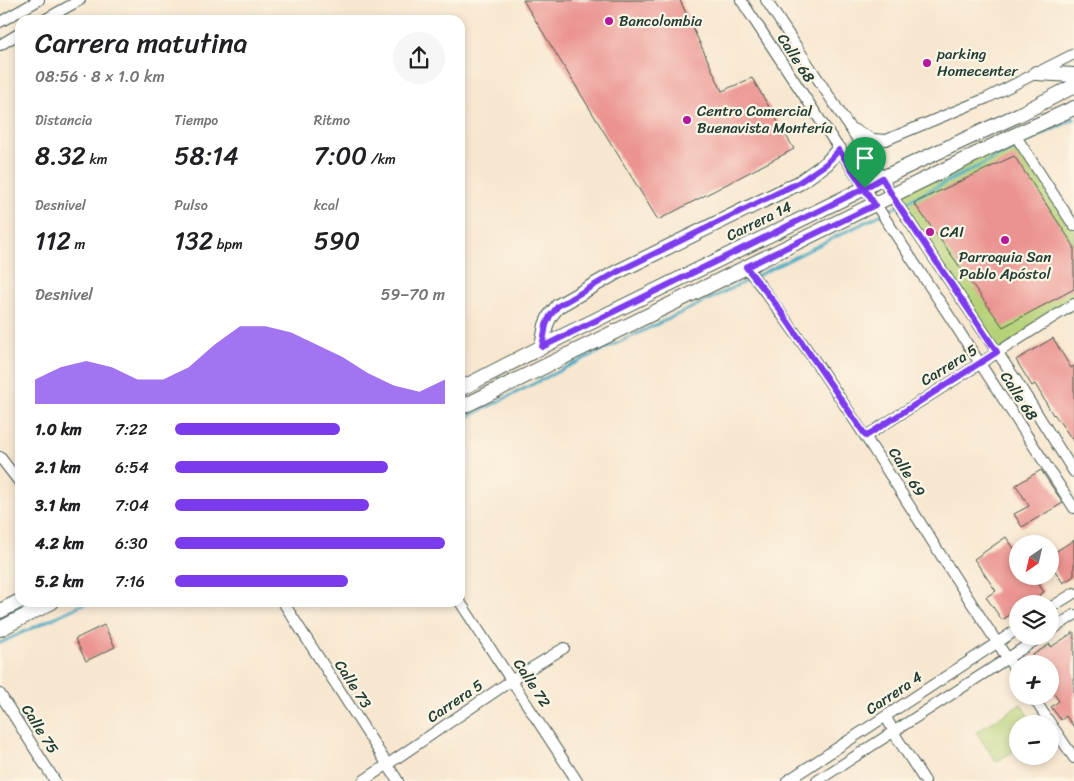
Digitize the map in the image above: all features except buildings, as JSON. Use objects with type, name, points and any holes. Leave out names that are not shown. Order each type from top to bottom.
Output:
[{"type":"main road","points":[[1036,73],[1074,75]]},
{"type":"main road","name":"Carrera 14","points":[[465,386],[882,178],[1020,114],[1074,86]]},
{"type":"main road","points":[[465,406],[878,210],[1074,108]]},
{"type":"main road","points":[[542,347],[546,325],[558,306],[617,272],[798,183],[826,164],[839,150]]},
{"type":"main road","points":[[0,611],[15,604]]},
{"type":"main road","points":[[0,629],[42,607]]},
{"type":"street","points":[[0,22],[40,0],[50,15]]},
{"type":"street","points":[[57,15],[80,0]]},
{"type":"street","name":"Calle 68","points":[[741,0],[1074,508]]},
{"type":"street","name":"Calle 68","points":[[766,0],[906,218],[997,352],[1074,472]]},
{"type":"street","points":[[0,44],[15,36]]},
{"type":"street","points":[[848,126],[873,139],[886,140],[987,98],[1074,54]]},
{"type":"street","points":[[1017,139],[1074,226]]},
{"type":"street","name":"Calle 69","points":[[750,271],[866,436],[1009,662]]},
{"type":"street","name":"Carrera 5","points":[[866,436],[1074,304]]},
{"type":"street","points":[[0,457],[15,476]]},
{"type":"street","points":[[1059,602],[1074,593]]},
{"type":"street","name":"Calle 73","points":[[286,607],[398,781]]},
{"type":"street","name":"Calle 72","points":[[463,607],[577,781]]},
{"type":"street","points":[[1059,625],[1074,615]]},
{"type":"street","name":"Carrera 4","points":[[787,781],[1009,634]]},
{"type":"street","name":"Carrera 4","points":[[817,781],[1028,645]]},
{"type":"street","name":"Carrera 5","points":[[363,781],[512,680],[564,648]]},
{"type":"street","name":"Calle 75","points":[[0,694],[55,781]]},
{"type":"street","points":[[1038,705],[1074,758]]},
{"type":"street","points":[[886,717],[925,781]]},
{"type":"green space","name":"Parroquia San Pablo Apóstol","points":[[1015,135],[1074,226],[1074,304],[997,352],[892,196]]},
{"type":"green space","points":[[1019,705],[1022,705],[1028,715],[1009,715],[1009,754],[996,762],[976,732]]},
{"type":"waterway","points":[[465,418],[1074,119]]},
{"type":"waterway","points":[[0,643],[77,607]]},
{"type":"place","name":"Bancolombia","points":[[609,21]]},
{"type":"place","name":"parking Homecenter","points":[[927,63]]},
{"type":"place","name":"Centro Comercial Buenavista Montería","points":[[687,120]]},
{"type":"place","name":"CAI","points":[[930,232]]},
{"type":"place","name":"Parroquia San Pablo Apóstol","points":[[1005,240]]},
{"type":"route","points":[[865,188],[752,243],[542,347],[546,325],[558,306],[617,272],[798,183],[826,164],[839,150],[865,188],[875,205],[746,267],[775,303],[866,436],[997,352],[892,196],[882,178],[865,188]]}]
